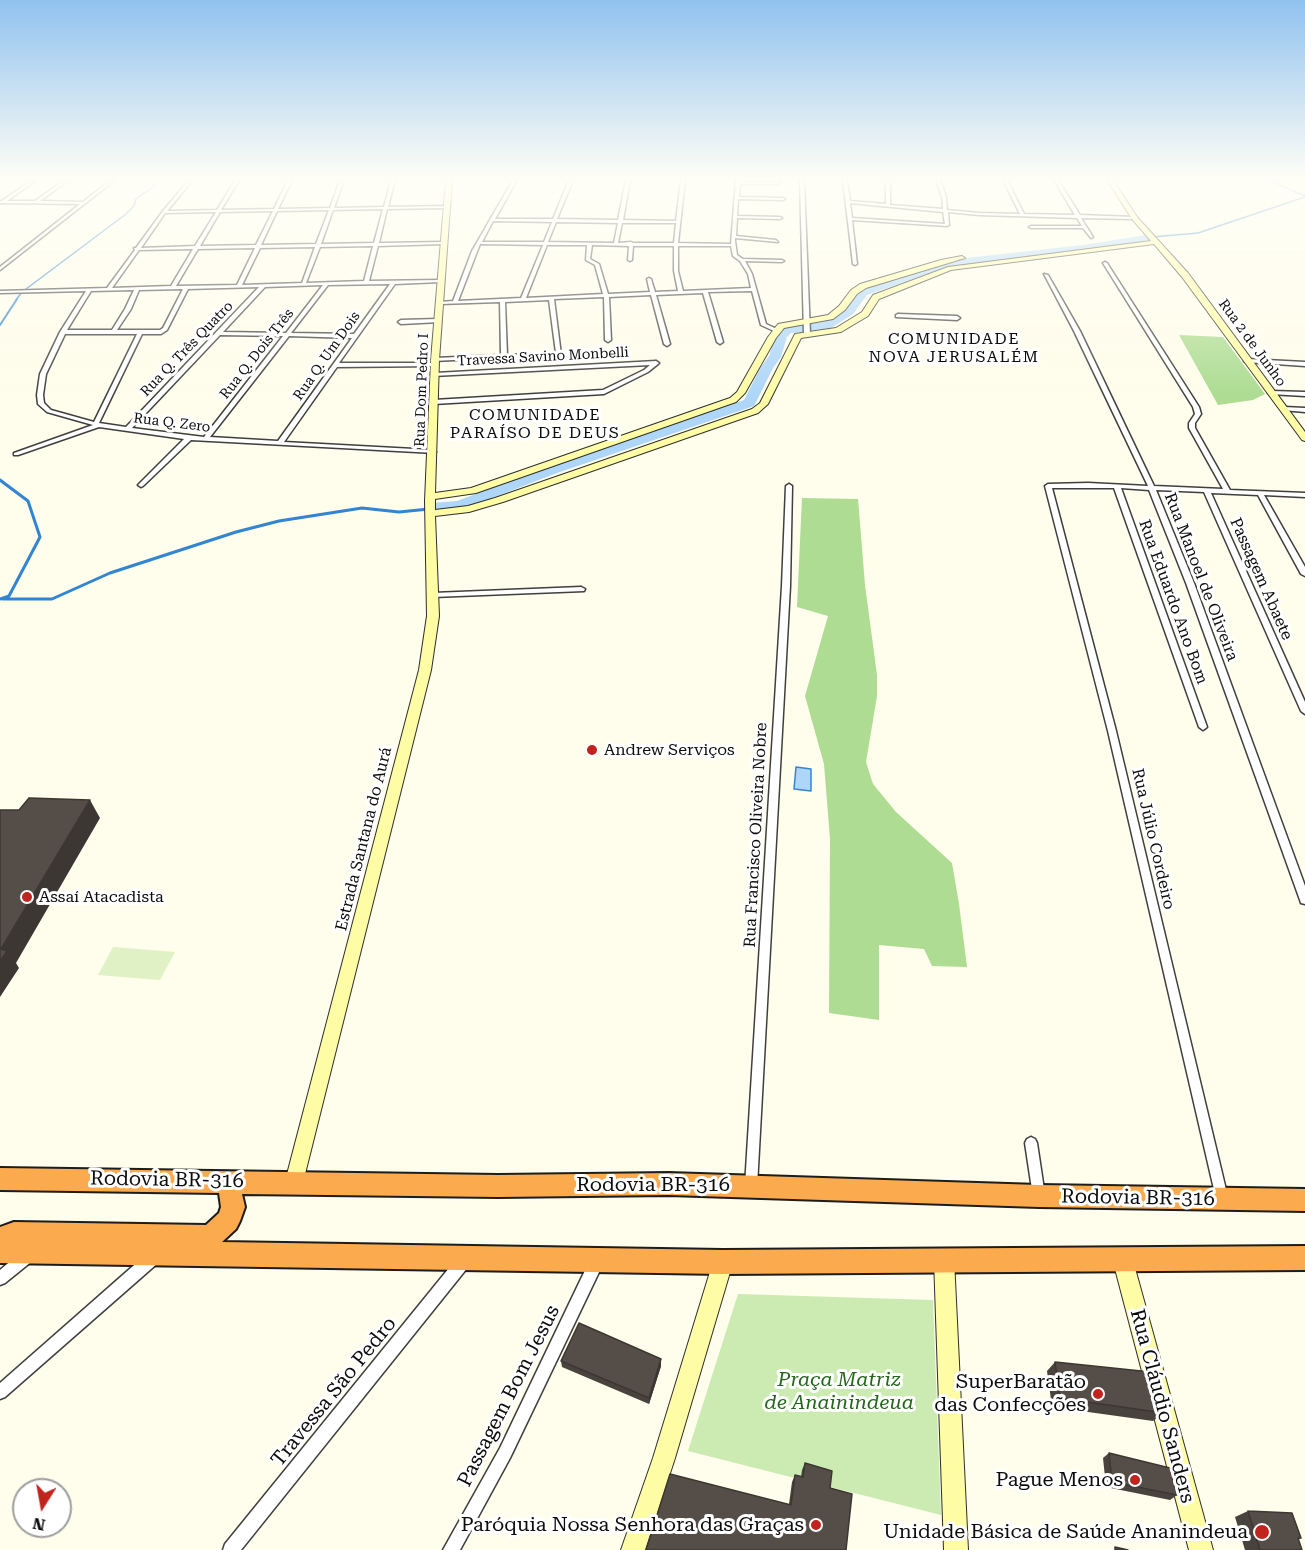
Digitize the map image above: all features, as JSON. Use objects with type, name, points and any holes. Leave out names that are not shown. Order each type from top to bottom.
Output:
[{"type":"highway","name":"Rodovia BR-316","points":[[0,1179],[751,1186],[1039,1196],[1305,1200]]},
{"type":"highway","points":[[0,1239],[14,1234],[210,1237],[228,1221],[233,1207],[229,1187],[223,1181]]},
{"type":"highway","points":[[0,1251],[723,1262],[1305,1258]]},
{"type":"street","points":[[2,266],[20,252]]},
{"type":"street","points":[[109,289],[134,252]]},
{"type":"street","points":[[173,287],[194,252]]},
{"type":"street","points":[[238,286],[254,252]]},
{"type":"street","points":[[304,283],[314,252]]},
{"type":"street","points":[[366,282],[374,252]]},
{"type":"street","name":"Rua Dom Pedro I","points":[[431,506],[435,363],[443,252]]},
{"type":"street","points":[[455,303],[466,268],[474,252]]},
{"type":"street","points":[[523,299],[542,252]]},
{"type":"street","points":[[589,252],[588,260],[597,264],[606,296],[608,340]]},
{"type":"street","points":[[630,252],[630,260]]},
{"type":"street","points":[[675,252],[676,271],[681,292]]},
{"type":"street","points":[[735,252],[735,256],[742,260],[782,261]]},
{"type":"street","points":[[804,252],[807,334]]},
{"type":"street","points":[[853,252],[855,264]]},
{"type":"street","points":[[431,506],[446,496],[473,491],[733,400],[741,393],[776,330],[782,326],[806,324],[830,317],[863,286],[943,261],[1009,252]]},
{"type":"street","points":[[431,506],[469,509],[754,411],[764,404],[798,336],[838,330],[865,314],[876,297],[950,268],[1075,252]]},
{"type":"street","name":"Rua 2 de Junho","points":[[1165,252],[1305,438]]},
{"type":"street","points":[[742,260],[750,274],[764,325],[776,330]]},
{"type":"street","points":[[1105,263],[1196,407],[1198,414],[1192,423],[1192,428],[1228,492]]},
{"type":"street","name":"Rua Manoel de Oliveira","points":[[1046,275],[1077,331],[1152,488],[1190,583],[1305,900]]},
{"type":"street","points":[[649,279],[667,344]]},
{"type":"street","points":[[0,292],[441,280]]},
{"type":"street","name":"Rua Q. Um Dois","points":[[279,444],[394,282]]},
{"type":"street","name":"Rua Q. Dois Três","points":[[206,439],[327,283]]},
{"type":"street","name":"Rua Q. Três Quatro","points":[[127,430],[264,285]]},
{"type":"street","points":[[63,332],[156,333],[165,329],[186,287]]},
{"type":"street","points":[[113,333],[128,309],[137,288]]},
{"type":"street","name":"Rua Q. Zero","points":[[90,289],[63,332],[44,374],[40,395],[41,404],[55,414],[98,425],[189,438],[433,452]]},
{"type":"street","points":[[440,303],[753,290]]},
{"type":"street","points":[[705,292],[720,342]]},
{"type":"street","points":[[335,366],[435,363],[559,354],[551,298]]},
{"type":"street","points":[[502,300],[504,357]]},
{"type":"street","points":[[898,316],[957,318]]},
{"type":"street","points":[[401,322],[438,321]]},
{"type":"street","points":[[16,454],[98,425],[140,333]]},
{"type":"street","points":[[219,333],[354,336]]},
{"type":"street","points":[[1247,361],[1305,364]]},
{"type":"street","name":"Travessa Savino Monbelli","points":[[434,402],[604,392],[646,371],[656,363],[435,375]]},
{"type":"street","points":[[1271,393],[1305,394]]},
{"type":"street","points":[[1284,409],[1305,410]]},
{"type":"street","points":[[141,485],[189,438]]},
{"type":"street","name":"Rua Francisco Oliveira Nobre","points":[[751,1186],[786,586],[789,486]]},
{"type":"street","name":"Rua Júlio Cordeiro","points":[[1117,487],[1048,486],[1112,731],[1222,1200]]},
{"type":"street","points":[[1117,487],[1305,495]]},
{"type":"street","name":"Rua Eduardo Ano Bom","points":[[1117,487],[1203,727]]},
{"type":"street","name":"Passagem Abaete","points":[[1207,491],[1305,711]]},
{"type":"street","points":[[1260,493],[1305,574]]},
{"type":"street","name":"Estrada Santana do Aurá","points":[[294,1182],[425,670],[433,616],[431,506]]},
{"type":"street","points":[[433,595],[581,589]]},
{"type":"street","points":[[1030,1143],[1039,1196]]},
{"type":"street","points":[[0,1278],[32,1252]]},
{"type":"street","points":[[0,1392],[156,1255]]},
{"type":"street","name":"Travessa São Pedro","points":[[231,1550],[466,1258]]},
{"type":"street","name":"Passagem Bom Jesus","points":[[451,1550],[505,1453],[598,1259]]},
{"type":"street","points":[[944,1259],[956,1550]]},
{"type":"street","name":"Rua Cláudio Sanders","points":[[1123,1261],[1201,1550]]},
{"type":"street","points":[[633,1550],[664,1458],[723,1262]]},
{"type":"green space","points":[[1179,335],[1223,337],[1265,394],[1253,400],[1218,405]]},
{"type":"green space","points":[[802,498],[858,499],[865,585],[877,675],[877,696],[866,762],[873,784],[896,812],[952,863],[959,904],[967,967],[932,966],[924,949],[879,945],[879,1020],[829,1013],[830,839],[824,764],[805,696],[828,616],[797,607]]},
{"type":"green space","points":[[113,947],[175,952],[160,980],[98,975]]},
{"type":"green space","name":"Praça Matriz de Anainindeua","points":[[738,1294],[933,1300],[941,1515],[688,1451]]},
{"type":"water","points":[[796,767],[811,769],[811,791],[794,789]]},
{"type":"building","points":[[29,798],[90,800],[1,949],[7,951],[0,961],[0,810],[19,810]]},
{"type":"building","points":[[579,1323],[661,1359],[649,1398],[561,1361]]},
{"type":"building","name":"SuperBaratão das Confecções","points":[[1055,1362],[1151,1372],[1163,1413],[1060,1398]]},
{"type":"building","name":"Pague Menos","points":[[1109,1453],[1170,1468],[1177,1495],[1112,1482]]},
{"type":"building","points":[[805,1463],[832,1471],[830,1488],[852,1494],[846,1550],[646,1550],[670,1474],[791,1505],[795,1475],[803,1477]]},
{"type":"building","points":[[1248,1511],[1292,1513],[1301,1538],[1298,1538],[1302,1550],[1260,1550]]},
{"type":"waterway","points":[[16,300],[22,292],[75,252]]},
{"type":"waterway","points":[[433,508],[460,505],[552,470],[749,403],[767,367],[775,357],[781,336],[787,330],[827,325],[849,311],[863,293],[948,263],[1044,252]]},
{"type":"waterway","points":[[0,325],[17,299]]},
{"type":"waterway","points":[[0,480],[28,501],[40,537],[9,596],[0,599]]},
{"type":"waterway","points":[[3,599],[52,599],[110,573],[236,532],[279,521],[362,508],[399,512],[429,509]]},
{"type":"place","name":"Andrew Serviços","points":[[592,750]]},
{"type":"place","name":"Assaí Atacadista","points":[[27,897]]},
{"type":"place","name":"SuperBaratão das Confecções","points":[[1098,1394]]},
{"type":"place","name":"Pague Menos","points":[[1135,1480]]},
{"type":"place","name":"Paróquia Nossa Senhora das Graças","points":[[816,1525]]},
{"type":"place","name":"Unidade Básica de Saúde Ananindeua","points":[[1262,1532]]},
{"type":"district","name":"COMUNIDADE NOVA JERUSALÉM","points":[[954,348]]},
{"type":"district","name":"COMUNIDADE PARAÍSO DE DEUS","points":[[535,424]]}]
